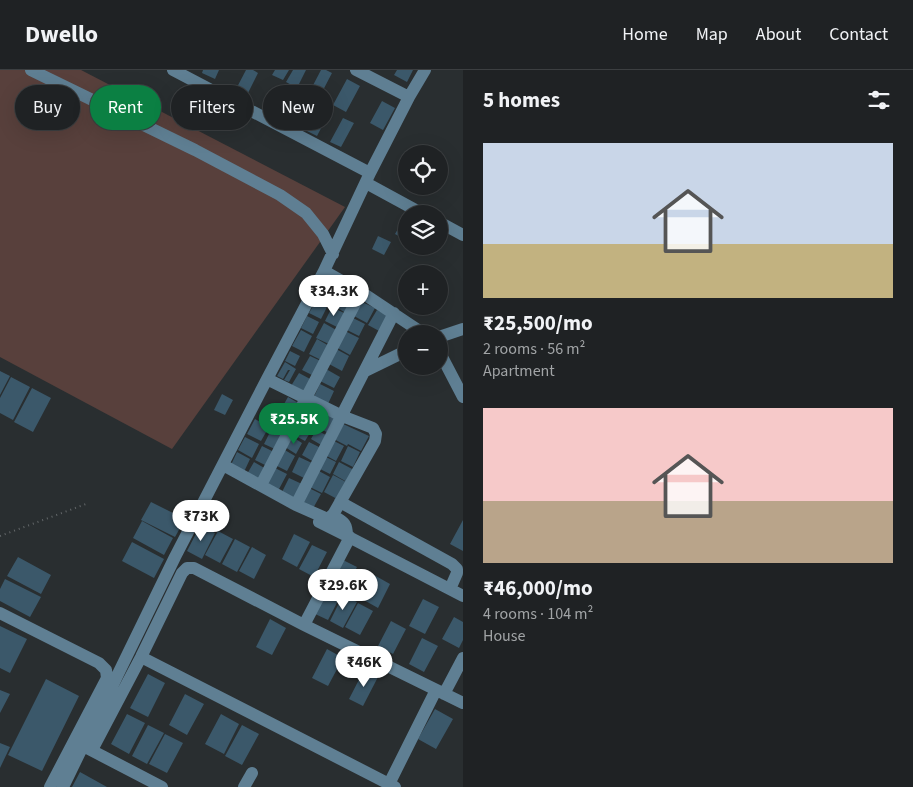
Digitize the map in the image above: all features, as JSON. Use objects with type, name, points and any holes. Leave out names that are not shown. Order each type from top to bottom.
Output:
[{"type":"street","points":[[31,70],[195,150],[280,195],[306,213],[323,234],[333,254]]},
{"type":"street","points":[[173,70],[368,178],[409,205]]},
{"type":"street","points":[[356,70],[409,97]]},
{"type":"street","points":[[87,748],[175,557],[333,254],[368,178],[409,97],[425,70]]},
{"type":"street","points":[[448,227],[463,235]]},
{"type":"street","points":[[324,271],[361,292],[410,325]]},
{"type":"street","points":[[261,485],[361,292]]},
{"type":"street","points":[[296,505],[394,314]]},
{"type":"street","points":[[448,333],[463,328]]},
{"type":"street","points":[[365,371],[398,355]]},
{"type":"street","points":[[448,368],[463,397]]},
{"type":"street","points":[[223,465],[296,505],[330,520],[375,441],[376,434],[373,428],[342,416],[267,379]]},
{"type":"street","points":[[340,502],[452,564],[457,569],[457,573],[450,589]]},
{"type":"street","points":[[304,625],[349,536],[344,523],[332,515]]},
{"type":"street","points":[[310,518],[349,536],[463,596]]},
{"type":"street","points":[[63,787],[141,658],[182,572],[187,568],[194,568],[304,625],[463,703]]},
{"type":"street","points":[[0,613],[99,663],[106,670],[106,678],[50,787]]},
{"type":"street","points":[[141,658],[392,785],[440,692],[463,658]]},
{"type":"street","points":[[87,748],[162,787]]},
{"type":"street","points":[[244,787],[252,773]]},
{"type":"path","points":[[0,536],[86,504]]},
{"type":"shaded area","points":[[0,70],[81,70],[110,85],[90,85],[90,130],[161,130],[161,112],[171,117],[171,130],[197,130],[345,207],[172,449],[0,357]]},
{"type":"building","points":[[203,70],[219,70],[215,79],[202,73]]},
{"type":"building","points":[[246,70],[253,70],[258,73],[252,85],[238,85]]},
{"type":"building","points":[[275,70],[289,70],[283,80],[272,75]]},
{"type":"building","points":[[293,70],[306,70],[298,85],[292,85],[286,82]]},
{"type":"building","points":[[321,70],[332,73],[326,85],[313,85]]},
{"type":"building","points":[[397,70],[413,70],[407,82],[394,75]]},
{"type":"building","points":[[347,79],[360,86],[346,112],[333,105]]},
{"type":"building","points":[[382,101],[395,108],[383,130],[370,123]]},
{"type":"building","points":[[343,118],[354,123],[341,147],[330,142]]},
{"type":"building","points":[[308,130],[320,130],[317,136]]},
{"type":"building","points":[[378,236],[391,242],[384,255],[372,249]]},
{"type":"building","points":[[327,278],[339,285],[330,302],[318,296]]},
{"type":"building","points":[[342,290],[355,297],[346,313],[334,306]]},
{"type":"building","points":[[318,297],[329,303],[321,319],[309,313]]},
{"type":"building","points":[[362,302],[375,308],[367,323],[354,316]]},
{"type":"building","points":[[332,307],[344,313],[337,327],[325,321]]},
{"type":"building","points":[[377,310],[389,316],[381,332],[368,325]]},
{"type":"building","points":[[307,316],[319,322],[313,334],[301,328]]},
{"type":"building","points":[[353,318],[365,324],[359,336],[347,330]]},
{"type":"building","points":[[324,323],[338,331],[331,345],[316,338]]},
{"type":"building","points":[[301,330],[312,336],[304,352],[292,346]]},
{"type":"building","points":[[345,331],[359,338],[350,355],[336,347]]},
{"type":"building","points":[[317,339],[331,347],[323,361],[309,354]]},
{"type":"building","points":[[336,349],[349,356],[342,371],[329,364]]},
{"type":"building","points":[[290,351],[300,356],[295,366],[285,361]]},
{"type":"building","points":[[310,356],[323,362],[316,377],[302,370]]},
{"type":"building","points":[[285,362],[296,369],[289,382],[284,380],[290,370],[288,370],[283,379],[277,376]]},
{"type":"building","points":[[326,369],[340,377],[334,388],[320,381]]},
{"type":"building","points":[[0,371],[10,376],[0,395]]},
{"type":"building","points":[[299,373],[312,380],[304,394],[291,386]]},
{"type":"building","points":[[11,377],[30,387],[13,420],[0,413],[0,398]]},
{"type":"building","points":[[320,384],[334,391],[327,406],[313,399]]},
{"type":"building","points":[[32,388],[51,398],[33,432],[14,422]]},
{"type":"building","points":[[222,394],[233,400],[225,415],[214,410]]},
{"type":"building","points":[[288,397],[300,404],[292,418],[280,411]]},
{"type":"building","points":[[308,404],[323,412],[314,427],[300,419]]},
{"type":"building","points":[[279,413],[292,420],[285,434],[271,427]]},
{"type":"building","points":[[325,413],[337,419],[329,433],[318,428]]},
{"type":"building","points":[[255,419],[269,427],[261,441],[247,434]]},
{"type":"building","points":[[300,421],[313,428],[305,441],[292,434]]},
{"type":"building","points":[[341,423],[369,436],[361,451],[332,438]]},
{"type":"building","points":[[271,430],[284,436],[277,450],[264,444]]},
{"type":"building","points":[[316,430],[328,436],[323,446],[311,439]]},
{"type":"building","points":[[291,436],[302,443],[296,454],[285,447]]},
{"type":"building","points":[[245,437],[259,444],[252,458],[238,450]]},
{"type":"building","points":[[332,440],[344,446],[336,461],[325,455]]},
{"type":"building","points":[[309,442],[321,448],[314,462],[302,455]]},
{"type":"building","points":[[262,446],[276,453],[269,467],[255,460]]},
{"type":"building","points":[[348,446],[360,452],[353,467],[341,461]]},
{"type":"building","points":[[283,449],[295,456],[287,471],[275,465]]},
{"type":"building","points":[[237,452],[250,459],[243,474],[230,467]]},
{"type":"building","points":[[324,456],[336,462],[330,474],[318,468]]},
{"type":"building","points":[[299,457],[312,463],[304,478],[292,472]]},
{"type":"building","points":[[254,462],[266,469],[260,481],[247,474]]},
{"type":"building","points":[[339,462],[354,470],[347,482],[333,474]]},
{"type":"building","points":[[275,468],[287,474],[278,491],[266,485]]},
{"type":"building","points":[[317,470],[330,477],[322,493],[308,486]]},
{"type":"building","points":[[333,475],[348,483],[339,500],[324,492]]},
{"type":"building","points":[[289,478],[302,484],[293,500],[281,494]]},
{"type":"building","points":[[307,487],[321,494],[311,512],[298,504]]},
{"type":"building","points":[[151,502],[185,519],[175,537],[141,520]]},
{"type":"building","points":[[463,520],[463,551],[450,544]]},
{"type":"building","points":[[142,521],[173,538],[164,555],[133,538]]},
{"type":"building","points":[[200,526],[215,533],[202,559],[187,551]]},
{"type":"building","points":[[218,531],[233,539],[220,563],[205,555]]},
{"type":"building","points":[[294,534],[310,542],[297,567],[282,559]]},
{"type":"building","points":[[235,539],[250,547],[237,572],[222,564]]},
{"type":"building","points":[[132,542],[164,559],[154,578],[122,561]]},
{"type":"building","points":[[312,545],[327,552],[314,577],[299,569]]},
{"type":"building","points":[[252,547],[266,555],[254,579],[239,571]]},
{"type":"building","points":[[18,557],[51,575],[41,594],[7,576]]},
{"type":"building","points":[[343,560],[357,567],[345,590],[331,583]]},
{"type":"building","points":[[359,569],[372,576],[360,599],[346,592]]},
{"type":"building","points":[[374,575],[390,584],[378,608],[362,599]]},
{"type":"building","points":[[5,579],[41,597],[30,617],[0,601],[0,589]]},
{"type":"building","points":[[328,586],[342,593],[328,620],[313,613]]},
{"type":"building","points":[[343,595],[357,602],[343,628],[330,621]]},
{"type":"building","points":[[423,599],[439,607],[425,634],[409,626]]},
{"type":"building","points":[[358,603],[373,611],[360,635],[345,627]]},
{"type":"building","points":[[454,617],[463,622],[463,640],[459,648],[442,639]]},
{"type":"building","points":[[270,619],[286,628],[272,655],[256,647]]},
{"type":"building","points":[[391,621],[406,629],[393,654],[378,646]]},
{"type":"building","points":[[0,626],[27,639],[10,673],[0,668]]},
{"type":"building","points":[[422,638],[438,646],[424,672],[409,664]]},
{"type":"building","points":[[327,649],[343,658],[328,686],[312,678]]},
{"type":"building","points":[[364,670],[378,677],[363,706],[349,699]]},
{"type":"building","points":[[148,674],[165,683],[148,717],[130,708]]},
{"type":"building","points":[[46,679],[79,696],[42,771],[8,755]]},
{"type":"building","points":[[0,690],[10,694],[0,713]]},
{"type":"building","points":[[185,694],[204,704],[187,735],[169,725]]},
{"type":"building","points":[[435,709],[453,719],[436,749],[418,739]]},
{"type":"building","points":[[127,714],[145,723],[129,754],[111,744]]},
{"type":"building","points":[[221,714],[239,724],[224,754],[205,744]]},
{"type":"building","points":[[148,725],[164,733],[147,764],[132,756]]},
{"type":"building","points":[[242,725],[259,734],[242,765],[225,756]]},
{"type":"building","points":[[165,734],[183,743],[167,773],[149,764]]},
{"type":"building","points":[[0,743],[10,747],[0,768]]},
{"type":"building","points":[[80,772],[107,787],[72,787]]}]
